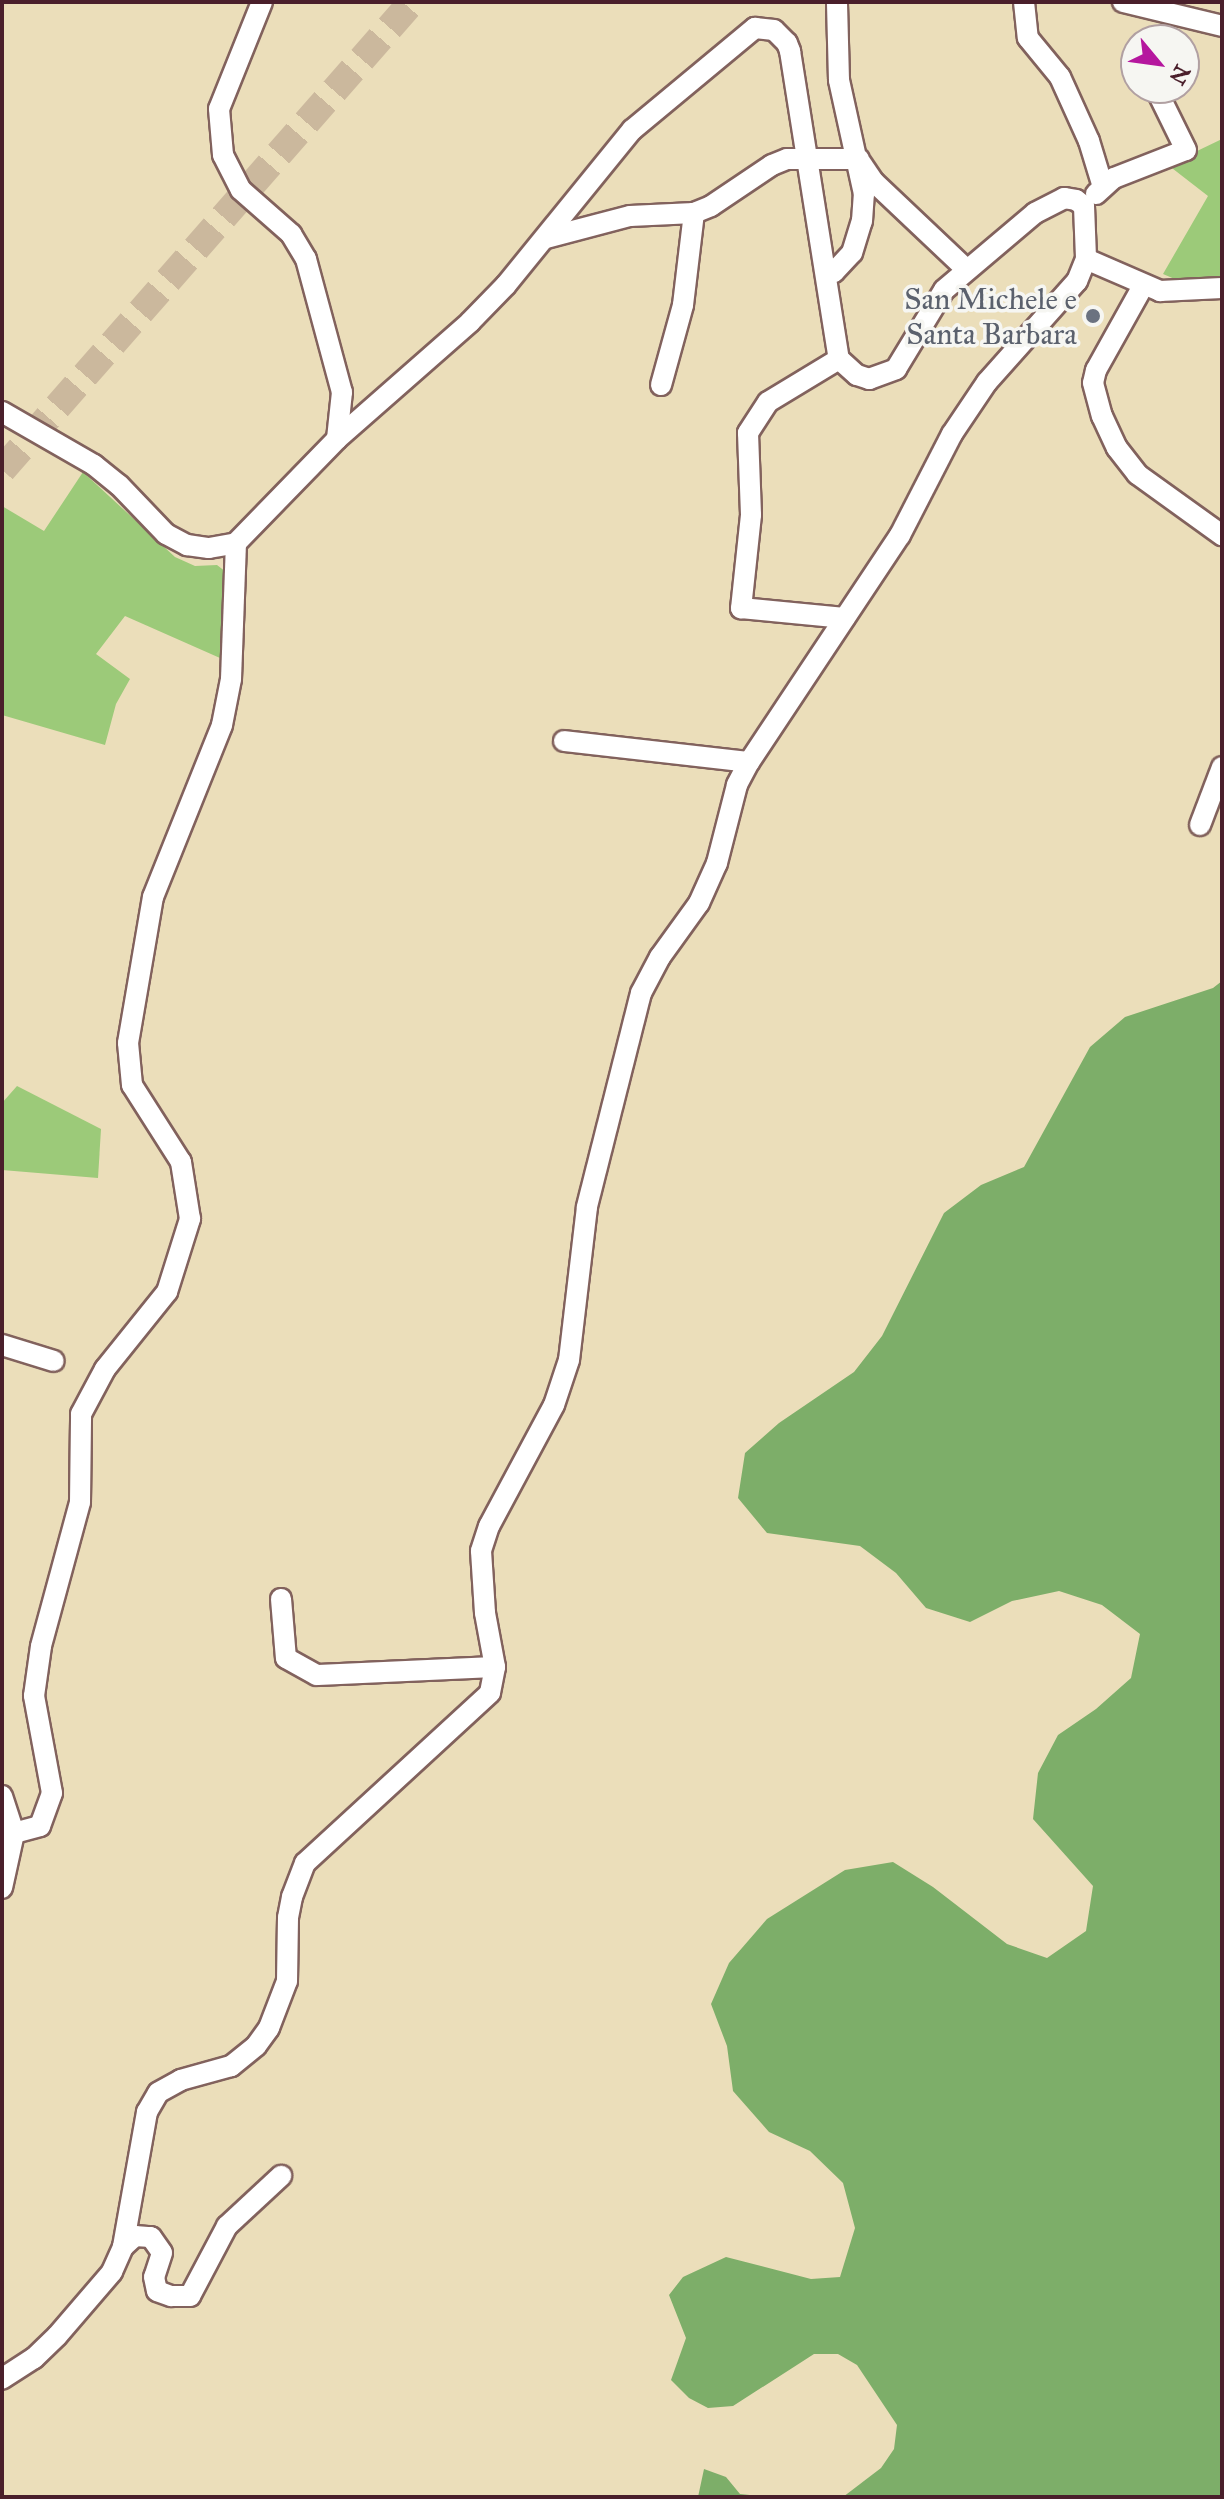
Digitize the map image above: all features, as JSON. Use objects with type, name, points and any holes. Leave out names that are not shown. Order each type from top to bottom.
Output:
[{"type":"street","points":[[262,2],[219,109],[221,145],[229,173],[241,190],[291,234],[306,259],[342,392],[337,439]]},
{"type":"street","points":[[827,273],[844,262],[858,237],[864,194],[859,159],[839,80],[837,2]]},
{"type":"street","points":[[1024,2],[1028,38],[1060,77],[1093,153],[1103,187]]},
{"type":"street","points":[[1123,2],[1222,26]]},
{"type":"street","points":[[2,412],[94,465],[119,485],[166,534],[187,545],[209,548],[236,543],[337,439],[470,322],[546,238],[632,130],[704,74],[755,28],[774,30],[787,43],[809,159],[839,359],[857,375],[869,379],[896,369],[944,290],[1035,213],[1064,198],[1076,200],[1084,206]]},
{"type":"street","points":[[2,2379],[34,2358],[77,2316],[112,2272],[123,2247],[147,2112],[158,2093],[181,2080],[231,2066],[256,2046],[269,2028],[287,1981],[288,1918],[305,1863],[490,1693],[495,1667],[485,1613],[481,1551],[489,1526],[554,1405],[569,1360],[587,1207],[641,993],[660,957],[699,903],[717,863],[737,785],[749,762],[900,535],[969,408],[997,371],[1077,281],[1086,259],[1084,206],[1114,178],[1186,150],[1163,104]]},
{"type":"street","points":[[546,238],[630,216],[694,213],[787,159],[859,159]]},
{"type":"street","points":[[859,159],[874,182],[966,269]]},
{"type":"street","points":[[661,385],[683,305],[694,213]]},
{"type":"street","points":[[1086,259],[1143,286],[1174,292],[1222,288]]},
{"type":"street","points":[[1143,286],[1096,370],[1093,383],[1102,416],[1117,448],[1137,474],[1222,535]]},
{"type":"street","points":[[839,359],[768,402],[748,433],[751,515],[741,608],[845,618]]},
{"type":"street","points":[[14,1833],[40,1826],[52,1793],[34,1696],[41,1646],[80,1502],[81,1414],[105,1369],[167,1292],[190,1219],[181,1162],[132,1085],[128,1043],[153,897],[222,725],[231,679],[236,543]]},
{"type":"street","points":[[564,741],[749,762]]},
{"type":"street","points":[[1200,825],[1222,767]]},
{"type":"street","points":[[2,1345],[54,1361]]},
{"type":"street","points":[[281,1599],[286,1658],[317,1675],[495,1667]]},
{"type":"street","points":[[2,1796],[14,1833],[2,1888]]},
{"type":"street","points":[[123,2247],[135,2236],[151,2237],[162,2253],[154,2277],[157,2291],[171,2296],[190,2296],[227,2226],[281,2176]]},
{"type":"green space","points":[[1222,139],[1222,277],[1177,280],[1163,274],[1208,196],[1168,165]]},
{"type":"green space","points":[[83,472],[175,557],[195,566],[217,565],[226,572],[220,658],[125,616],[96,654],[130,679],[116,704],[105,745],[2,715],[2,506],[44,531]]},
{"type":"green space","points":[[1222,981],[1222,2497],[843,2497],[881,2468],[894,2449],[897,2425],[857,2365],[838,2354],[814,2354],[733,2406],[708,2408],[689,2398],[671,2380],[686,2338],[669,2295],[683,2277],[726,2257],[811,2279],[840,2277],[855,2228],[843,2183],[810,2151],[769,2132],[733,2091],[727,2046],[711,2004],[729,1963],[767,1919],[845,1870],[893,1862],[933,1887],[1007,1944],[1047,1958],[1086,1931],[1093,1886],[1033,1819],[1038,1773],[1058,1735],[1096,1709],[1131,1678],[1140,1634],[1102,1605],[1059,1591],[1012,1601],[970,1622],[926,1608],[896,1573],[860,1546],[767,1533],[738,1498],[745,1453],[779,1423],[854,1372],[882,1336],[944,1213],[981,1185],[1024,1167],[1090,1047],[1125,1017],[1213,988]]},
{"type":"green space","points":[[17,1086],[101,1129],[98,1178],[2,1170],[2,1103]]},
{"type":"green space","points":[[704,2469],[726,2477],[740,2494],[770,2497],[698,2497]]},
{"type":"tunnel","points":[[2,470],[412,2]]},
{"type":"place","name":"San Michele e Santa Barbara","points":[[1093,316]]}]
